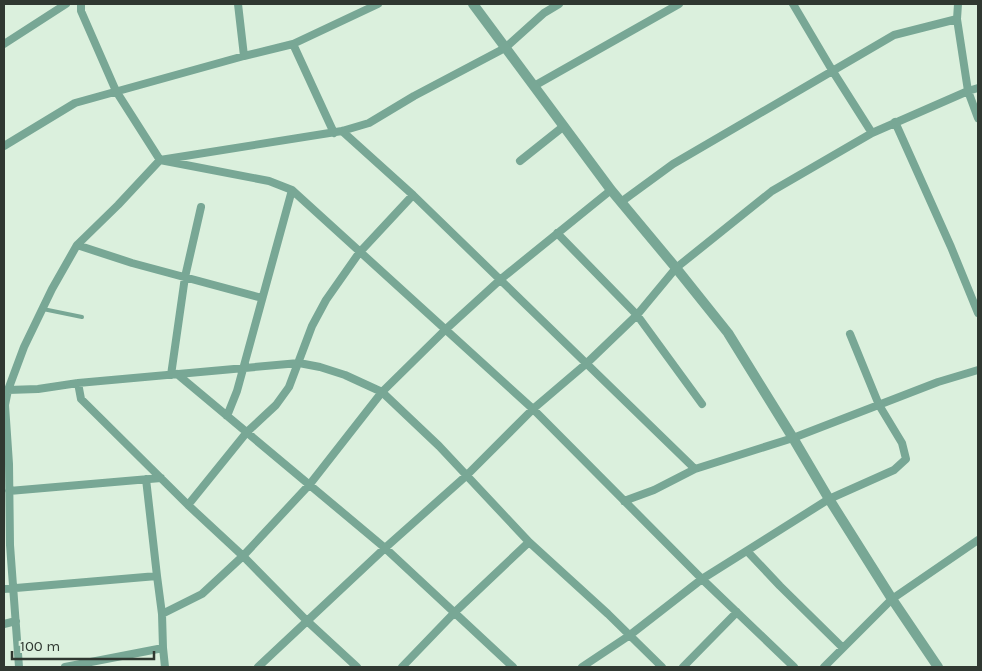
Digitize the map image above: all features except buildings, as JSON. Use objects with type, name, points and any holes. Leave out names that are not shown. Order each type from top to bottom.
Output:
[{"type":"street","points":[[4,44],[66,4]]},
{"type":"street","points":[[81,4],[81,11],[116,91],[160,160],[269,181],[292,190],[359,253],[533,409],[702,579],[794,667]]},
{"type":"street","points":[[238,4],[244,56]]},
{"type":"street","points":[[4,146],[75,103],[293,44],[378,4]]},
{"type":"street","points":[[473,4],[611,190],[728,333],[828,499],[938,667]]},
{"type":"street","points":[[20,667],[10,545],[4,405],[24,347],[42,309],[77,245],[160,160],[338,132],[369,123],[414,96],[505,48],[544,13],[559,4]]},
{"type":"street","points":[[534,86],[679,4]]},
{"type":"street","points":[[793,4],[872,133]]},
{"type":"street","points":[[958,4],[957,19],[968,91],[978,118]]},
{"type":"street","points":[[621,202],[673,164],[760,115],[832,70],[894,35],[957,19]]},
{"type":"street","points":[[293,44],[338,132],[414,195],[695,469]]},
{"type":"street","points":[[258,667],[306,620],[466,476],[533,409],[587,363],[637,315],[676,268],[772,191],[872,133],[978,88]]},
{"type":"street","points":[[895,122],[952,247],[978,313]]},
{"type":"street","points":[[520,161],[564,126]]},
{"type":"street","points":[[227,416],[237,391],[292,190]]},
{"type":"street","points":[[162,614],[202,594],[243,556],[310,484],[382,392],[445,330],[501,279],[611,190]]},
{"type":"street","points":[[188,505],[247,432],[276,405],[289,387],[312,326],[326,300],[359,253],[414,195]]},
{"type":"street","points":[[174,374],[186,277],[202,208]]},
{"type":"street","points":[[557,233],[637,315],[702,404]]},
{"type":"street","points":[[77,245],[262,298]]},
{"type":"street","points":[[582,667],[630,635],[702,579],[828,499],[894,470],[906,459],[902,443],[879,404],[850,334]]},
{"type":"street","points":[[8,390],[38,389],[78,383],[299,363],[320,366],[345,375],[382,392],[413,420],[529,542],[662,667]]},
{"type":"street","points":[[624,501],[654,490],[695,469],[793,438],[938,382],[978,370]]},
{"type":"street","points":[[174,374],[247,432],[385,548],[513,667]]},
{"type":"street","points":[[78,383],[81,400],[243,556],[306,620],[357,667]]},
{"type":"street","points":[[9,491],[161,478]]},
{"type":"street","points":[[146,479],[162,614],[165,667]]},
{"type":"street","points":[[824,667],[892,599],[978,540]]},
{"type":"street","points":[[402,667],[455,612],[529,542]]},
{"type":"street","points":[[747,551],[843,648]]},
{"type":"street","points":[[4,589],[157,576]]},
{"type":"street","points":[[683,667],[736,612]]},
{"type":"street","points":[[4,624],[16,621]]},
{"type":"street","points":[[65,667],[163,648]]},
{"type":"lane","points":[[42,309],[82,317]]}]
